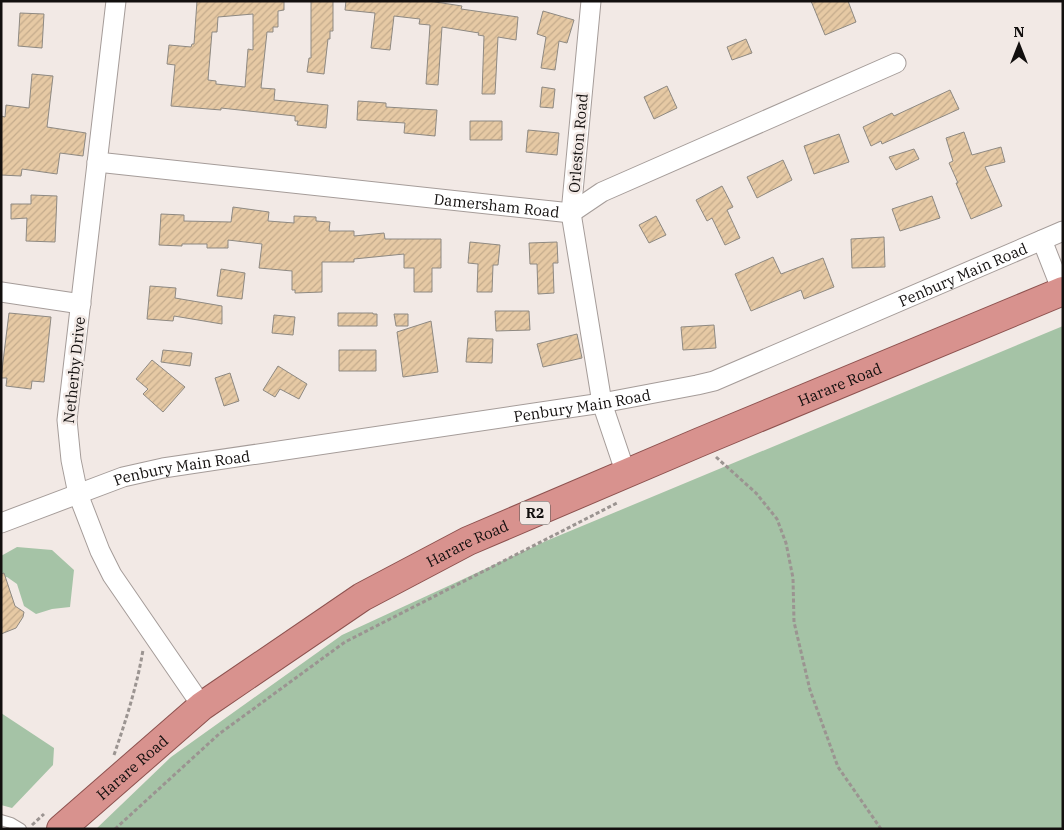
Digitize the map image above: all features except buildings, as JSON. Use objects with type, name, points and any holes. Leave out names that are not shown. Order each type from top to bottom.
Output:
[{"type":"highway","name":"Harare Road","points":[[55,819],[202,706],[362,597],[468,541],[625,487],[709,455],[1062,291]]},
{"type":"street","name":"Netherby Drive","points":[[116,1],[67,420],[71,460],[78,494],[100,552],[112,575],[202,706]]},
{"type":"street","name":"Orleston Road","points":[[591,1],[571,213],[602,403],[625,487]]},
{"type":"street","name":"Damersham Road","points":[[97,162],[571,213],[602,192],[896,63]]},
{"type":"street","name":"Penbury Main Road","points":[[1,523],[123,477],[163,468],[602,403],[714,381],[1063,231]]},
{"type":"street","points":[[1042,240],[1062,291]]},
{"type":"street","points":[[1,292],[81,304]]},
{"type":"lane","points":[[1,820],[21,829]]},
{"type":"path","points":[[709,455],[728,456]]},
{"type":"path","points":[[709,455],[756,493],[777,519],[786,543],[793,578],[794,622],[810,690],[838,767],[882,829]]},
{"type":"path","points":[[115,829],[219,734],[345,642],[625,487]]},
{"type":"path","points":[[114,755],[138,679],[144,643]]},
{"type":"path","points":[[28,829],[55,819]]},
{"type":"green space","points":[[1063,326],[1063,829],[96,829],[171,757],[342,635],[546,541]]},
{"type":"green space","points":[[17,547],[52,550],[74,570],[70,607],[52,609],[36,614],[24,606],[17,584],[7,577],[1,578],[1,556]]},
{"type":"green space","points":[[1,713],[54,748],[53,765],[12,808],[1,805]]}]
